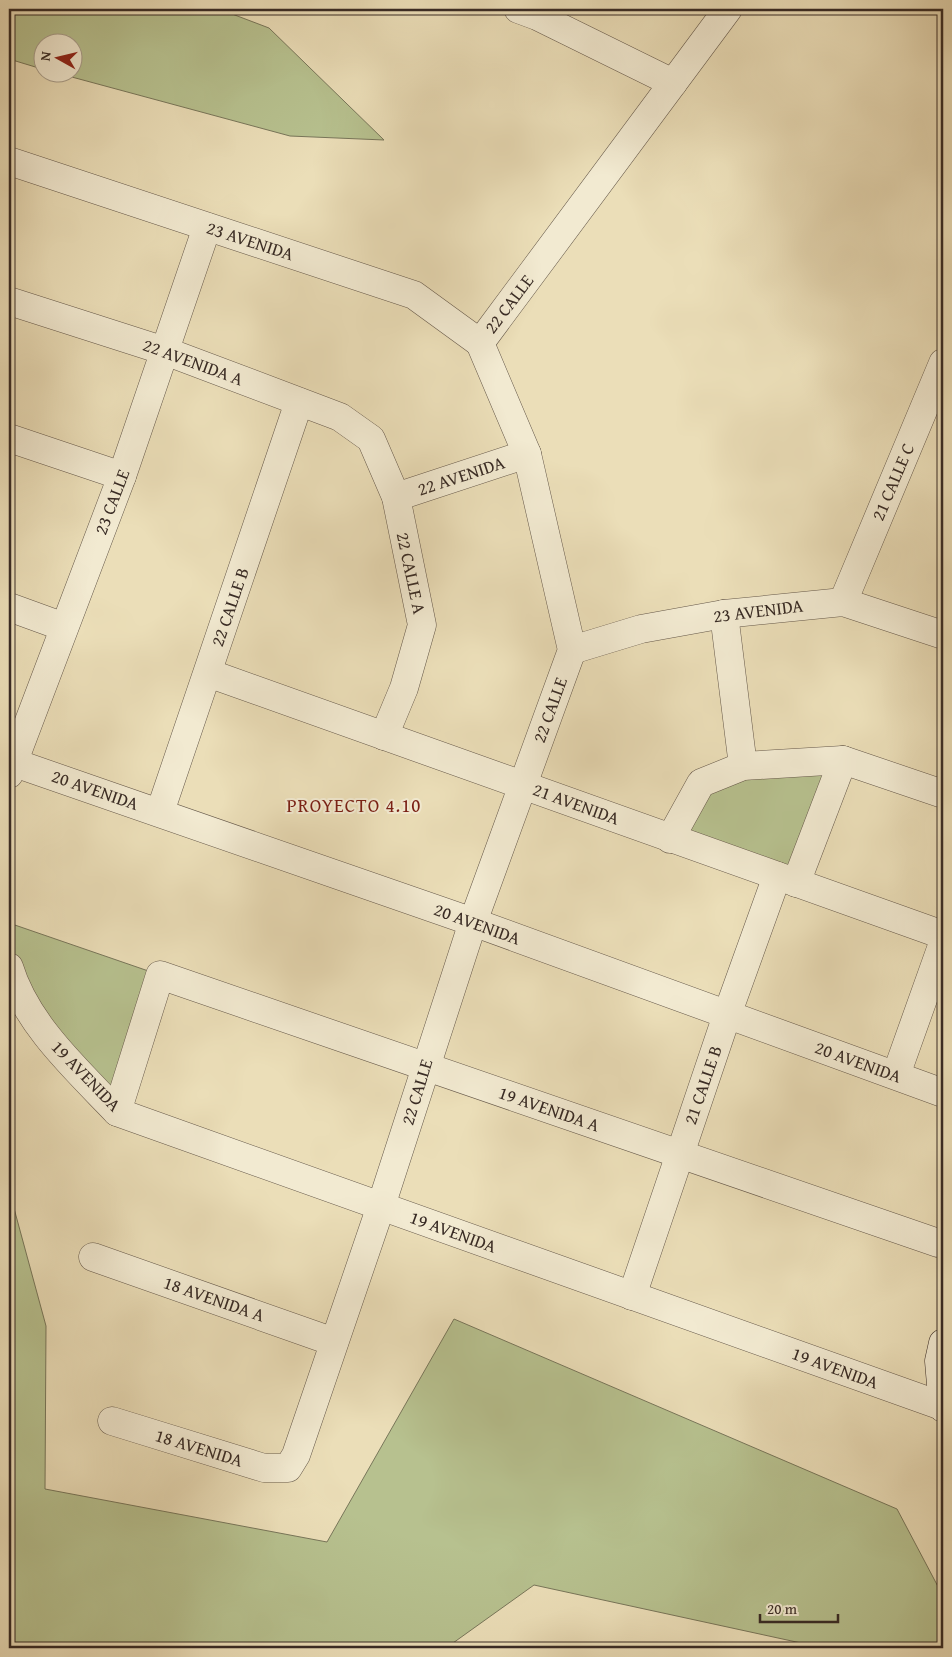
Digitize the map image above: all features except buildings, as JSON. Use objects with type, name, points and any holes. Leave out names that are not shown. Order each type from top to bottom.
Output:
[{"type":"street","name":"22 CALLE","points":[[288,1468],[296,1455],[381,1206],[473,922],[572,650],[527,454],[480,343],[728,9]]},
{"type":"street","points":[[533,11],[673,83]]},
{"type":"street","name":"23 AVENIDA","points":[[9,161],[414,295],[480,343]]},
{"type":"street","name":"23 CALLE","points":[[10,766],[122,476],[208,227]]},
{"type":"street","name":"22 AVENIDA A","points":[[9,301],[165,351],[340,417],[371,439]]},
{"type":"street","name":"21 CALLE C","points":[[843,602],[943,363]]},
{"type":"street","name":"22 CALLE B","points":[[160,812],[299,402]]},
{"type":"street","points":[[9,438],[122,476]]},
{"type":"street","name":"22 CALLE A","points":[[371,439],[396,497],[422,625],[404,688],[384,736]]},
{"type":"street","name":"22 AVENIDA","points":[[396,497],[527,454]]},
{"type":"street","name":"23 AVENIDA","points":[[572,650],[641,629],[724,614],[843,602],[943,635]]},
{"type":"street","points":[[9,607],[64,626]]},
{"type":"street","points":[[724,614],[743,766]]},
{"type":"street","name":"21 AVENIDA","points":[[208,673],[943,935]]},
{"type":"street","points":[[787,879],[843,760]]},
{"type":"street","points":[[670,839],[702,783],[743,766],[843,760],[943,794]]},
{"type":"street","name":"20 AVENIDA","points":[[10,766],[160,812],[473,922],[943,1093]]},
{"type":"street","name":"21 CALLE B","points":[[632,1296],[727,1015],[787,879]]},
{"type":"street","points":[[896,1075],[943,943]]},
{"type":"street","name":"19 AVENIDA A","points":[[117,1112],[160,975],[938,1243]]},
{"type":"street","name":"19 AVENIDA","points":[[12,976],[56,1049],[117,1112],[942,1407]]},
{"type":"street","name":"18 AVENIDA A","points":[[93,1257],[334,1342]]},
{"type":"street","points":[[942,1407],[939,1361],[943,1343]]},
{"type":"street","name":"18 AVENIDA","points":[[112,1421],[264,1468],[288,1468]]},
{"type":"green space","points":[[9,9],[219,9],[269,28],[384,140],[290,136],[82,80],[82,32],[32,32],[32,66],[9,59]]},
{"type":"green space","points":[[843,760],[796,883],[670,839],[702,783]]},
{"type":"green space","points":[[9,923],[160,975],[117,1112],[9,967]]},
{"type":"green space","points":[[9,1190],[46,1326],[45,1489],[327,1542],[454,1319],[897,1509],[943,1596],[943,1648],[824,1648],[534,1585],[446,1648],[9,1648]]},
{"type":"district","name":"PROYECTO 4.10","points":[[354,805]]}]
